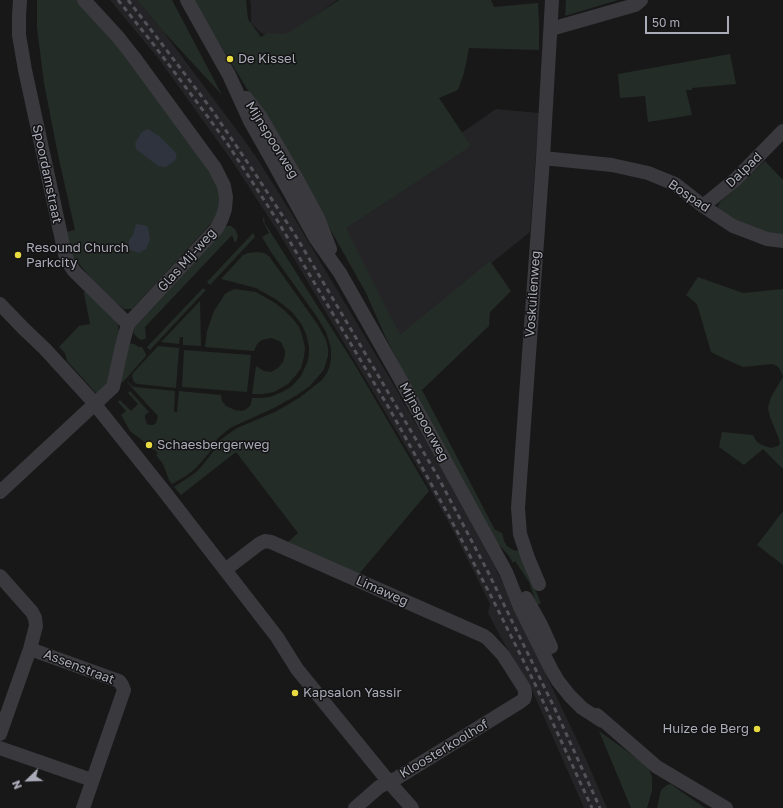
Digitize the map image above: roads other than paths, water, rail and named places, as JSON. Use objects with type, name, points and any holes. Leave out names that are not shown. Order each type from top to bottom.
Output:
[{"type":"street","name":"Spoordamstraat","points":[[20,0],[19,35],[25,70],[65,254],[74,271],[128,324]]},
{"type":"street","name":"Glas Mij-weg","points":[[0,492],[113,387],[128,324],[216,228],[224,215],[225,192],[222,180],[215,168],[118,37],[84,0]]},
{"type":"street","name":"Mijnspoorweg","points":[[187,0],[229,75],[260,116],[297,179],[318,218],[340,273],[506,572],[520,607],[561,679],[602,721],[657,767],[726,808]]},
{"type":"street","name":"Voskuilenweg","points":[[540,584],[528,558],[520,534],[518,508],[543,158],[552,0]]},
{"type":"street","points":[[550,29],[635,5],[641,0]]},
{"type":"street","name":"Dalpad","points":[[703,206],[736,179],[783,131]]},
{"type":"street","name":"Bospad","points":[[543,158],[612,165],[648,173],[675,184],[703,206],[734,226],[767,239],[783,240]]},
{"type":"street","points":[[0,304],[45,349],[89,397],[164,491],[276,637],[296,669],[412,808]]},
{"type":"street","name":"Limaweg","points":[[225,570],[259,544],[265,541],[271,542],[484,636],[503,655],[524,688]]},
{"type":"street","points":[[0,576],[32,612],[35,618],[36,626],[30,649],[0,734]]},
{"type":"street","name":"Assenstraat","points":[[30,649],[119,681],[122,685],[124,690],[92,780]]},
{"type":"street","name":"Kloosterkoolhof","points":[[356,808],[379,788],[524,700],[524,688]]},
{"type":"street","points":[[0,748],[92,780],[83,808]]},
{"type":"railway","points":[[118,0],[154,45],[227,143],[277,220],[389,408],[449,516],[491,596],[535,684],[592,808]]},
{"type":"railway","points":[[128,0],[212,110],[297,238],[437,475],[488,572],[554,707],[600,808]]},
{"type":"place","name":"De Kissel","points":[[230,59]]},
{"type":"place","name":"Resound Church Parkcity","points":[[18,255]]},
{"type":"place","name":"Schaesbergerweg","points":[[149,445]]},
{"type":"place","name":"Kapsalon Yassir","points":[[295,693]]},
{"type":"place","name":"Huize de Berg","points":[[757,729]]}]
